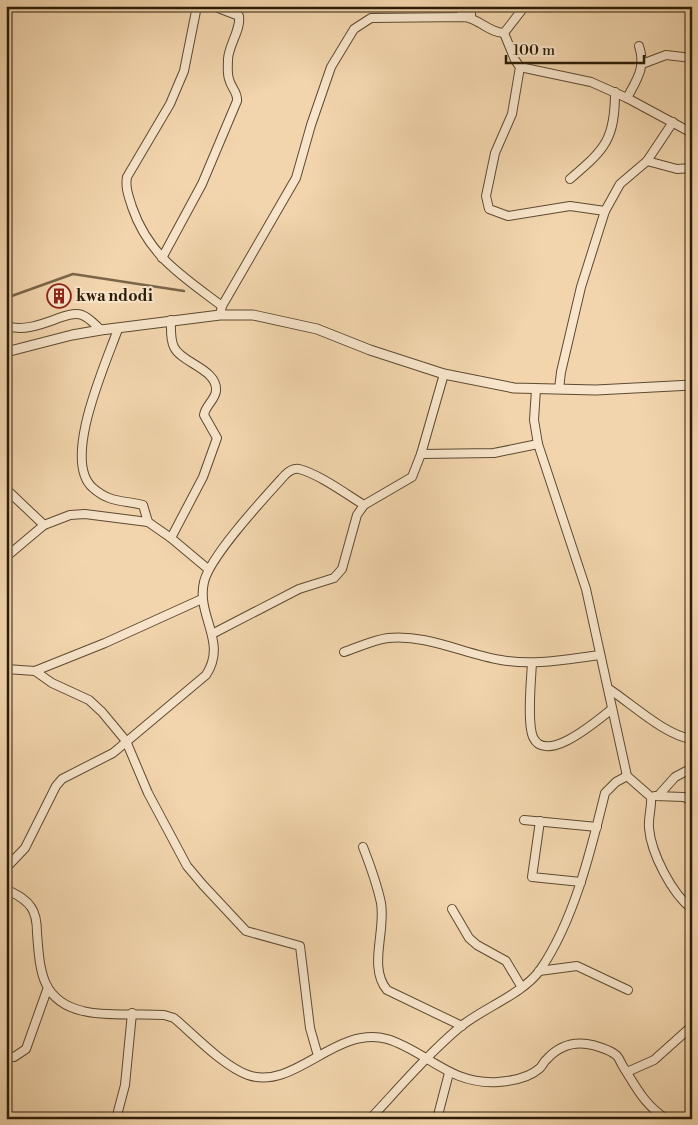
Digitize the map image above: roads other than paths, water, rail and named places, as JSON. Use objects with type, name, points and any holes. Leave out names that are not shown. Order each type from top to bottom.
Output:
[{"type":"street","points":[[197,6],[184,71],[170,104],[127,177],[126,184],[143,233],[162,258],[220,310]]},
{"type":"street","points":[[162,258],[202,184],[237,101],[236,92],[228,78],[228,56],[229,46],[240,21],[239,16],[213,6]]},
{"type":"street","points":[[458,6],[468,17],[497,32],[504,33]]},
{"type":"street","points":[[468,17],[471,6]]},
{"type":"street","points":[[504,33],[525,6]]},
{"type":"street","points":[[220,310],[296,178],[311,125],[331,68],[354,30],[370,18],[468,17]]},
{"type":"street","points":[[504,33],[515,60],[520,67],[591,82],[627,98],[692,133]]},
{"type":"street","points":[[627,98],[638,79],[642,64],[639,46]]},
{"type":"street","points":[[642,64],[666,55],[692,58]]},
{"type":"street","points":[[520,67],[512,114],[495,153],[486,196],[489,209],[508,216],[570,206],[605,211]]},
{"type":"street","points":[[570,179],[589,162],[610,136],[614,123],[615,92]]},
{"type":"street","points":[[559,389],[561,372],[581,286],[605,211],[620,184],[647,161],[673,122]]},
{"type":"street","points":[[647,161],[677,169],[692,168]]},
{"type":"street","points":[[6,352],[72,335],[118,329],[220,310],[269,317],[317,329],[370,350],[444,374],[514,388],[669,388],[692,385]]},
{"type":"street","points":[[6,326],[18,330],[34,328],[72,315],[81,315],[101,330]]},
{"type":"street","points":[[171,320],[174,349],[182,357],[204,370],[215,384],[215,393],[204,415],[217,438],[203,476],[172,538]]},
{"type":"street","points":[[118,329],[84,428],[81,449],[83,469],[92,487],[111,501],[143,505],[148,522]]},
{"type":"street","points":[[212,634],[298,589],[334,578],[342,570],[357,515],[364,506],[406,483],[412,477],[421,454],[444,374]]},
{"type":"street","points":[[536,389],[534,420],[538,444],[586,589],[627,776],[654,796],[684,797],[692,801]]},
{"type":"street","points":[[421,454],[494,453],[538,444]]},
{"type":"street","points":[[6,868],[25,848],[56,786],[62,779],[113,753],[206,675],[213,661],[215,641],[202,599],[208,569],[285,474],[293,469],[300,470],[328,484],[364,506]]},
{"type":"street","points":[[6,489],[44,525]]},
{"type":"street","points":[[6,557],[44,525],[70,515],[85,514],[148,522],[172,538],[208,569]]},
{"type":"street","points":[[6,669],[35,671],[105,643],[202,599]]},
{"type":"street","points":[[344,652],[376,640],[402,638],[447,646],[500,660],[532,663],[600,655]]},
{"type":"street","points":[[532,663],[531,720],[533,738],[539,744],[547,746],[564,743],[612,709]]},
{"type":"street","points":[[35,671],[52,683],[89,700],[126,741],[148,793],[187,866],[246,931],[300,946],[310,1028],[318,1056]]},
{"type":"street","points":[[609,688],[664,729],[676,735],[692,739]]},
{"type":"street","points":[[692,768],[675,777],[654,796],[648,822],[652,846],[676,893],[692,909]]},
{"type":"street","points":[[370,1119],[425,1058],[462,1026],[521,986],[539,971],[551,950],[581,882],[605,793],[616,782],[627,776]]},
{"type":"street","points":[[524,820],[597,826]]},
{"type":"street","points":[[540,821],[532,877],[581,882]]},
{"type":"street","points":[[364,847],[381,905],[379,964],[381,983],[387,990],[462,1026]]},
{"type":"street","points":[[6,889],[20,897],[31,907],[36,919],[42,978],[47,990],[57,998],[83,1011],[164,1015],[174,1018],[230,1065],[248,1075],[274,1076],[294,1068],[341,1043],[356,1038],[386,1039],[425,1058],[449,1073],[496,1082],[519,1079],[540,1068],[548,1058],[567,1044],[588,1044],[616,1055],[646,1102],[655,1112],[667,1119]]},
{"type":"street","points":[[452,910],[469,938],[477,945],[506,961],[521,986]]},
{"type":"street","points":[[539,971],[577,966],[628,990]]},
{"type":"street","points":[[6,1056],[14,1057],[26,1049],[47,990]]},
{"type":"street","points":[[116,1119],[125,1085],[132,1013]]},
{"type":"street","points":[[627,1072],[654,1060],[692,1026]]},
{"type":"street","points":[[438,1119],[449,1073]]},
{"type":"waterway","points":[[6,298],[73,274],[184,291]]},
{"type":"place","name":"kwa ndodi","points":[[59,296]]}]
